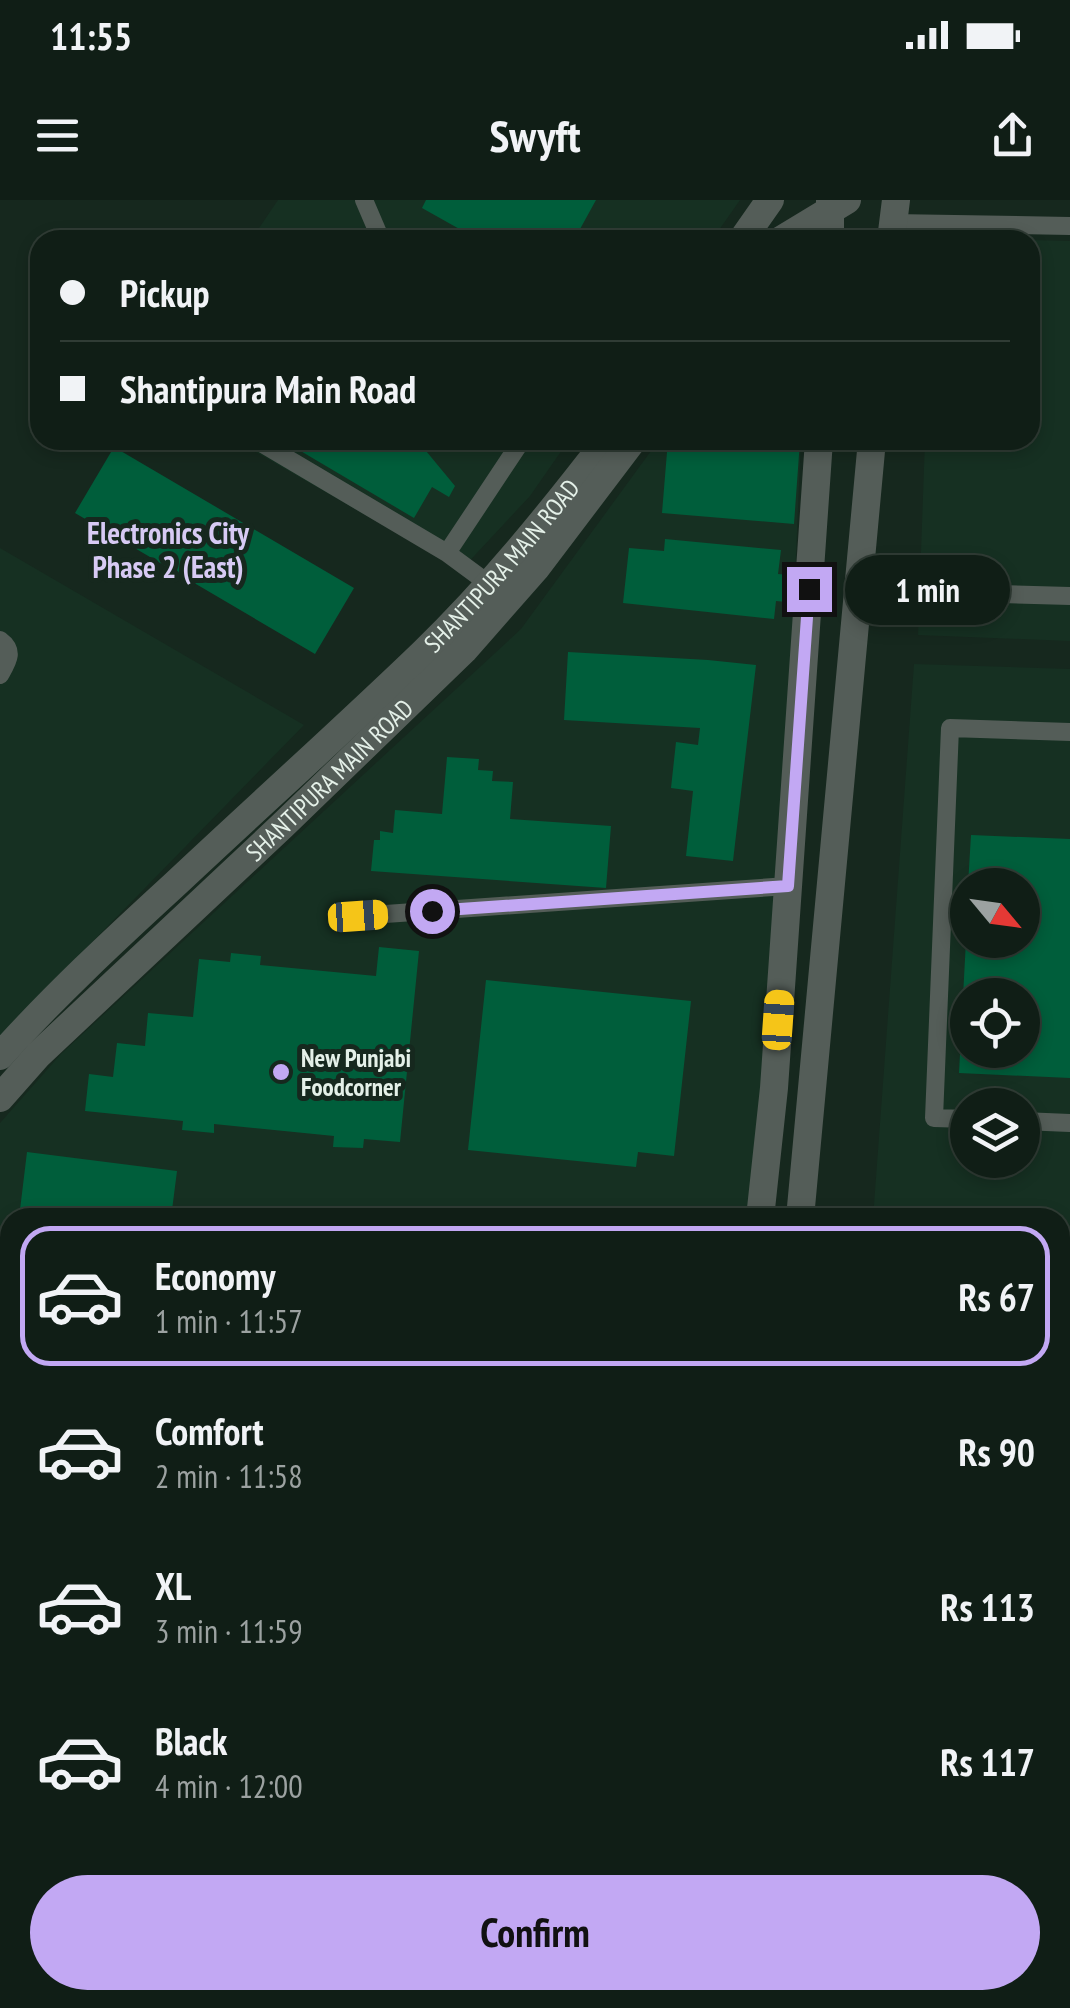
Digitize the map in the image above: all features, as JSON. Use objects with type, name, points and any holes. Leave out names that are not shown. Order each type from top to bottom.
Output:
[{"type":"street","points":[[749,230],[770,200]]},
{"type":"street","points":[[796,230],[836,203]]},
{"type":"street","points":[[832,230],[836,203]]},
{"type":"street","name":"SHANTIPURA MAIN ROAD","points":[[0,1056],[37,1015],[425,651],[542,524],[599,450]]},
{"type":"street","name":"SHANTIPURA MAIN ROAD","points":[[3,1087],[464,650],[536,568],[625,450]]},
{"type":"street","points":[[761,1208],[774,1088],[818,450]]},
{"type":"street","points":[[801,1208],[871,450]]},
{"type":"lane","points":[[364,200],[377,230]]},
{"type":"lane","points":[[893,221],[1070,226]]},
{"type":"lane","points":[[273,450],[448,553],[489,584]]},
{"type":"lane","points":[[448,553],[515,450]]},
{"type":"lane","points":[[858,590],[1070,596]]},
{"type":"lane","points":[[0,640],[10,655],[0,675]]},
{"type":"lane","points":[[950,1118],[934,1118],[950,728],[1070,732]]},
{"type":"lane","points":[[358,916],[788,886]]},
{"type":"lane","points":[[1040,1122],[1070,1123]]},
{"type":"shaded area","points":[[278,200],[740,200],[719,230],[258,230]]},
{"type":"shaded area","points":[[1040,240],[1070,241],[1070,641],[918,635],[925,450],[1040,450]]},
{"type":"shaded area","points":[[252,450],[562,450],[530,496],[461,570]]},
{"type":"shaded area","points":[[652,450],[801,450],[767,1208],[0,1208],[0,1123],[61,1054],[521,629]]},
{"type":"shaded area","points":[[0,548],[304,725],[0,1041]]},
{"type":"shaded area","points":[[914,664],[1070,669],[1070,1208],[874,1208]]},
{"type":"building","points":[[426,200],[596,200],[580,230],[461,230],[422,208]]},
{"type":"building","points":[[112,450],[119,450],[354,588],[315,654],[75,513]]},
{"type":"building","points":[[299,450],[425,450],[455,486],[449,497],[432,487],[414,518]]},
{"type":"building","points":[[667,450],[799,450],[794,524],[662,513]]},
{"type":"building","points":[[665,539],[781,550],[778,574],[800,576],[798,603],[776,601],[774,619],[623,603],[629,548],[664,551]]},
{"type":"building","points":[[568,652],[756,665],[733,861],[686,856],[693,791],[671,788],[676,742],[698,745],[700,728],[564,720]]},
{"type":"building","points":[[447,757],[479,759],[478,770],[493,771],[492,781],[513,782],[510,819],[611,826],[606,888],[371,871],[374,840],[380,840],[380,831],[393,833],[395,810],[442,814]]},
{"type":"building","points":[[971,835],[1070,839],[1070,1078],[959,1073],[959,1068],[1040,1068],[1040,978],[964,978],[965,958],[1040,958],[1040,868],[969,868]]},
{"type":"building","points":[[379,947],[419,951],[400,1142],[364,1139],[363,1148],[333,1147],[334,1136],[214,1124],[214,1133],[182,1130],[183,1121],[85,1111],[89,1074],[113,1077],[117,1043],[145,1046],[148,1013],[193,1017],[199,959],[230,962],[231,953],[261,956],[260,965],[376,976]]},
{"type":"building","points":[[486,980],[691,1001],[674,1156],[638,1152],[636,1167],[468,1150]]},
{"type":"building","points":[[27,1152],[177,1171],[172,1208],[20,1208]]},
{"type":"place","name":"New Punjabi Foodcorner","points":[[281,1072]]},
{"type":"district","name":"Electronics City Phase 2 (East)","points":[[168,551]]},
{"type":"route","points":[[432,911],[788,886],[809,589]]}]
